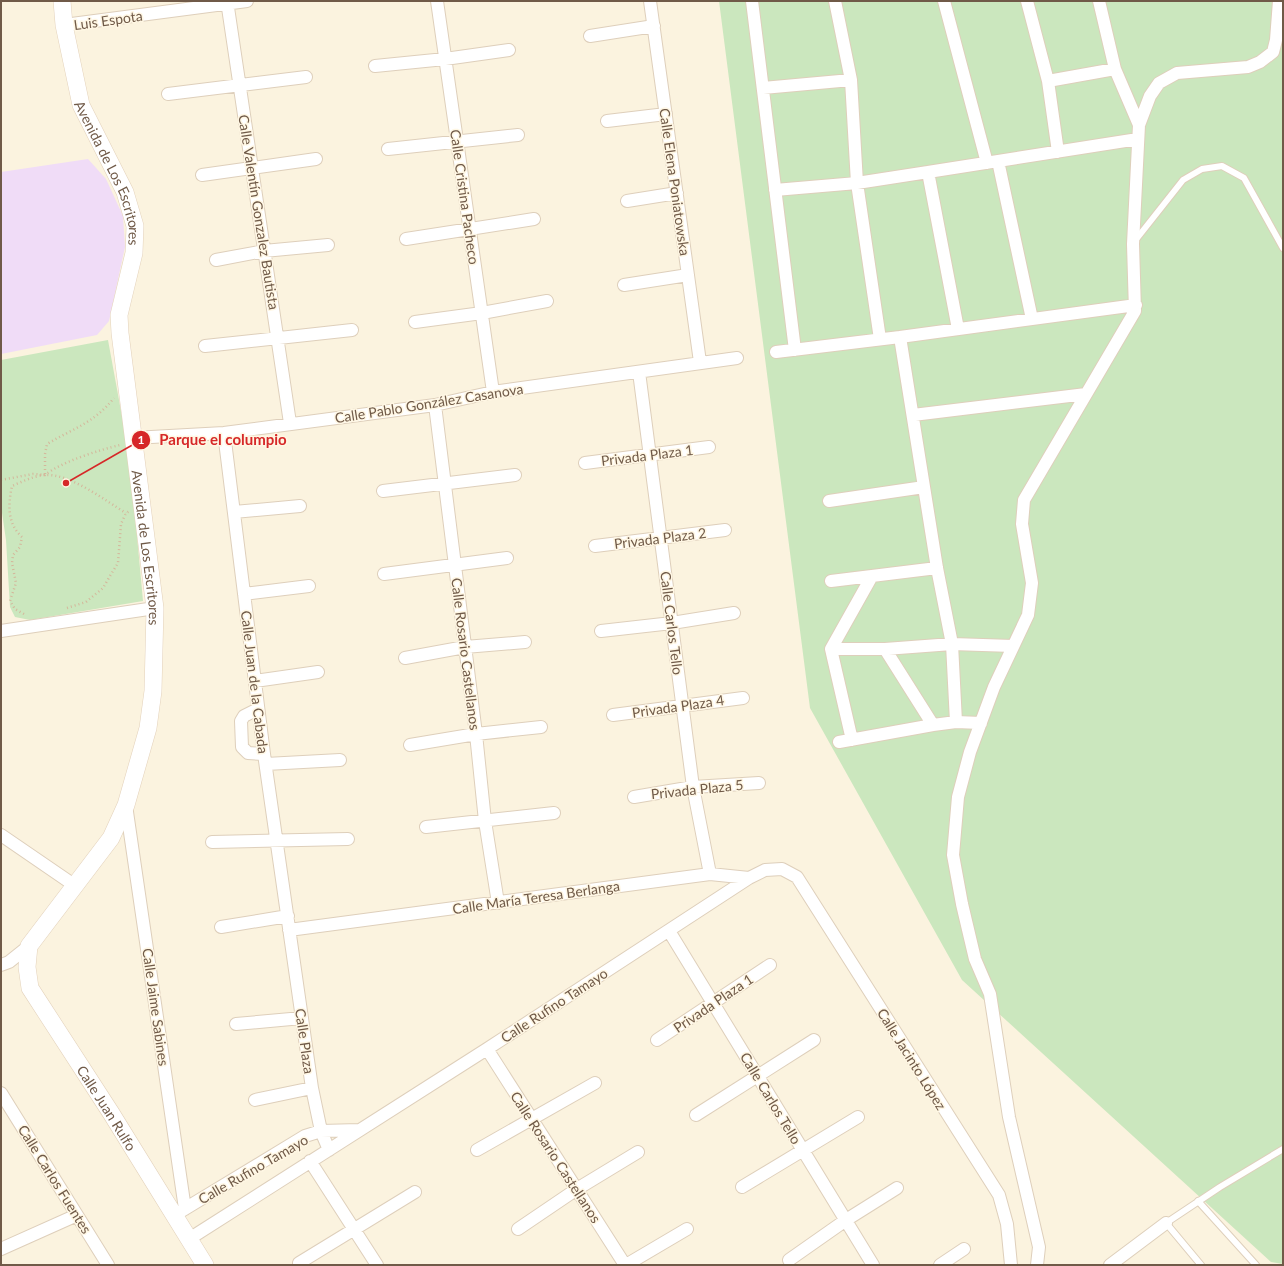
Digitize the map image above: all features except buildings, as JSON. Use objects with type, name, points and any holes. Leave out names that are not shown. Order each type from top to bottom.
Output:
[{"type":"main road","name":"Avenida de Los Escritores","points":[[29,946],[111,838],[126,805],[148,728],[153,691],[155,608],[134,510],[134,440],[126,384],[119,315],[134,253],[135,226],[125,192],[81,105],[64,25],[62,1]]},
{"type":"main road","name":"Calle Juan Rulfo","points":[[29,946],[27,967],[30,988],[111,1113],[179,1212],[189,1239],[205,1265]]},
{"type":"street","name":"Luis Espota","points":[[64,25],[227,2],[247,1]]},
{"type":"street","name":"Calle Cristina Pacheco","points":[[437,1],[493,392]]},
{"type":"street","name":"Calle Elena Poniatowska","points":[[650,1],[700,362]]},
{"type":"street","points":[[752,1],[796,350]]},
{"type":"street","points":[[835,1],[851,80],[857,183],[880,339]]},
{"type":"street","points":[[944,1],[992,162],[1032,319]]},
{"type":"street","points":[[1027,1],[1048,81],[1058,152]]},
{"type":"street","points":[[1099,1],[1115,69],[1139,125]]},
{"type":"street","points":[[1037,1265],[1039,1247],[1009,1117],[990,994],[975,958],[962,904],[953,855],[958,797],[970,752],[994,687],[1028,615],[1032,584],[1022,524],[1024,500],[1135,311],[1134,244],[1138,139],[1139,125],[1150,96],[1159,83],[1178,73],[1248,67],[1260,62],[1273,52],[1276,40],[1279,1]]},
{"type":"street","name":"Calle Valentín Gonzalez Bautista","points":[[227,2],[290,423]]},
{"type":"street","points":[[590,36],[654,26]]},
{"type":"street","points":[[375,66],[445,59],[509,50]]},
{"type":"street","points":[[1048,81],[1115,69]]},
{"type":"street","points":[[168,94],[239,84],[306,77]]},
{"type":"street","points":[[763,88],[851,80]]},
{"type":"street","points":[[607,121],[666,114]]},
{"type":"street","points":[[388,149],[518,135]]},
{"type":"street","points":[[775,190],[857,183],[1138,139]]},
{"type":"street","points":[[202,174],[316,159]]},
{"type":"street","points":[[928,172],[958,329]]},
{"type":"street","points":[[627,201],[677,193]]},
{"type":"street","points":[[406,239],[534,219]]},
{"type":"street","points":[[216,260],[264,251],[328,245]]},
{"type":"street","points":[[624,285],[688,275]]},
{"type":"street","points":[[415,322],[482,313],[547,301]]},
{"type":"street","points":[[776,352],[1136,305]]},
{"type":"street","points":[[206,346],[352,330]]},
{"type":"street","points":[[900,337],[937,568],[952,644],[956,722]]},
{"type":"street","name":"Calle Pablo González Casanova","points":[[134,440],[224,433],[290,423],[435,405],[493,392],[737,358]]},
{"type":"street","name":"Calle Carlos Tello","points":[[639,372],[693,787],[710,874]]},
{"type":"street","points":[[913,415],[1086,394]]},
{"type":"street","name":"Calle Rosario Castellanos","points":[[435,405],[476,734],[485,821],[498,903]]},
{"type":"street","name":"Calle Juan de la Cabada","points":[[224,433],[258,709],[289,930]]},
{"type":"street","name":"Privada Plaza 1","points":[[585,463],[651,456],[709,447]]},
{"type":"street","points":[[383,491],[515,475]]},
{"type":"street","points":[[829,501],[924,486]]},
{"type":"street","points":[[234,512],[300,506]]},
{"type":"street","name":"Privada Plaza 2","points":[[595,546],[725,530]]},
{"type":"street","points":[[384,574],[507,558]]},
{"type":"street","points":[[832,581],[937,568]]},
{"type":"street","points":[[852,740],[831,649],[872,576]]},
{"type":"street","points":[[244,594],[309,586]]},
{"type":"street","points":[[1,631],[155,608]]},
{"type":"street","points":[[601,631],[672,623],[734,613]]},
{"type":"street","points":[[405,658],[465,647],[525,642]]},
{"type":"street","points":[[831,649],[885,650],[952,644],[1013,646]]},
{"type":"street","points":[[885,650],[933,726]]},
{"type":"street","points":[[255,681],[318,672]]},
{"type":"street","name":"Privada Plaza 4","points":[[613,715],[743,698]]},
{"type":"street","points":[[258,709],[244,716],[241,721],[242,747],[248,753],[265,759],[340,760]]},
{"type":"street","points":[[839,742],[956,722],[981,723]]},
{"type":"street","points":[[410,745],[476,734],[541,727]]},
{"type":"street","name":"Privada Plaza 5","points":[[634,797],[693,787],[759,783]]},
{"type":"street","name":"Calle Jaime Sabines","points":[[126,805],[179,1212]]},
{"type":"street","points":[[426,827],[554,813]]},
{"type":"street","points":[[1,835],[74,885]]},
{"type":"street","points":[[212,842],[348,839]]},
{"type":"street","name":"Calle Jacinto López","points":[[749,878],[765,870],[782,869],[797,876],[999,1195],[1007,1224],[1011,1265]]},
{"type":"street","name":"Calle María Teresa Berlanga","points":[[289,930],[710,874],[749,878]]},
{"type":"street","name":"Calle Rufino Tamayo","points":[[189,1239],[487,1049],[749,878]]},
{"type":"street","points":[[221,927],[288,916]]},
{"type":"street","name":"Calle Plaza","points":[[289,930],[312,1088],[321,1131],[329,1150]]},
{"type":"street","name":"Calle Carlos Tello","points":[[669,931],[873,1265]]},
{"type":"street","name":"Avenida de Los Escritores","points":[[1,965],[9,962],[29,946]]},
{"type":"street","name":"Privada Plaza 1","points":[[657,1040],[770,965]]},
{"type":"street","points":[[236,1024],[302,1018]]},
{"type":"street","points":[[696,1116],[814,1040]]},
{"type":"street","name":"Calle Rosario Castellanos","points":[[487,1049],[625,1265]]},
{"type":"street","points":[[477,1150],[594,1083]]},
{"type":"street","points":[[255,1100],[312,1088]]},
{"type":"street","name":"Calle Carlos Fuentes","points":[[1,1093],[108,1265]]},
{"type":"street","points":[[742,1187],[802,1149],[858,1117]]},
{"type":"street","name":"Calle Rufino Tamayo","points":[[179,1212],[306,1136],[321,1131],[359,1130]]},
{"type":"street","points":[[518,1229],[577,1189],[638,1152]]},
{"type":"street","points":[[310,1161],[376,1265]]},
{"type":"street","points":[[789,1260],[846,1220],[897,1188]]},
{"type":"street","points":[[299,1263],[415,1192]]},
{"type":"street","points":[[1,1249],[77,1215]]},
{"type":"street","points":[[1110,1265],[1166,1223]]},
{"type":"street","points":[[625,1265],[687,1229]]},
{"type":"street","points":[[940,1265],[964,1249]]},
{"type":"lane","points":[[1279,1],[1283,11]]},
{"type":"lane","points":[[1134,244],[1183,180],[1202,169],[1222,166],[1244,178],[1283,248]]},
{"type":"lane","points":[[1201,1265],[1166,1223],[1283,1149]]},
{"type":"lane","points":[[1198,1202],[1256,1265]]},
{"type":"path","points":[[45,475],[45,454],[47,444],[90,421],[103,412],[126,384]]},
{"type":"path","points":[[30,613],[22,614],[15,609],[10,601],[16,583],[12,563],[13,555],[20,547],[22,537],[13,529],[10,519],[10,496],[12,486],[45,475],[53,468],[107,448],[134,440]]},
{"type":"path","points":[[1,480],[33,474],[70,480],[134,510],[121,524],[118,563],[103,588],[86,602],[60,610]]},
{"type":"shaded area","points":[[88,159],[106,179],[123,216],[125,247],[109,321],[97,335],[1,354],[1,172]]},
{"type":"green space","points":[[719,1],[1283,1],[1283,1264],[1271,1262],[962,980],[810,708]]},
{"type":"green space","points":[[108,340],[130,460],[143,601],[30,620],[15,617],[10,607],[6,540],[1,506],[1,360]]},
{"type":"place","name":"Parque el columpio","points":[[66,483]]}]
